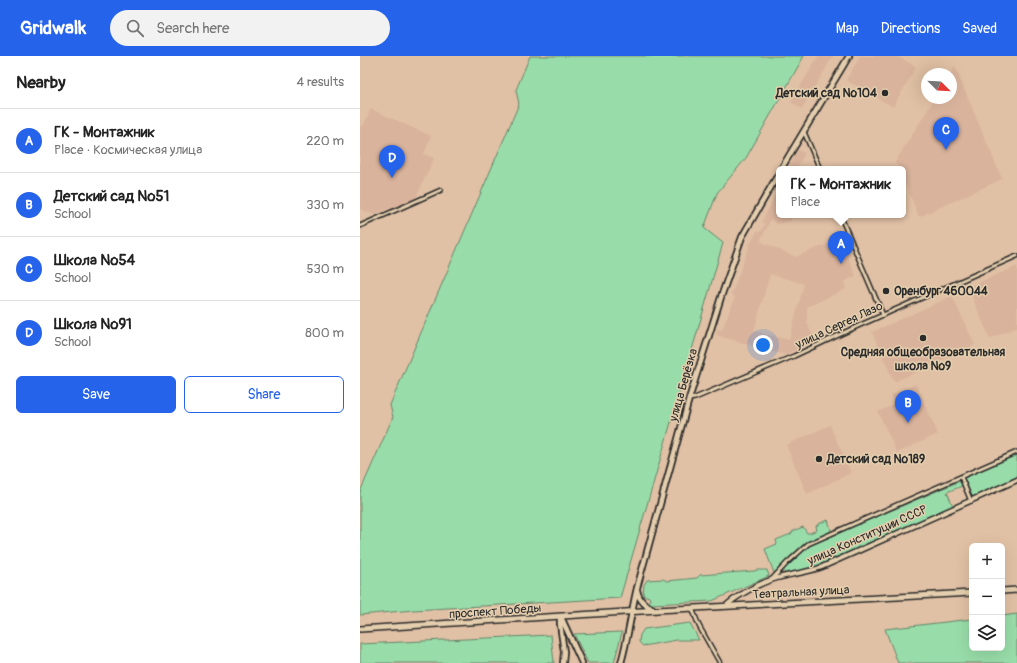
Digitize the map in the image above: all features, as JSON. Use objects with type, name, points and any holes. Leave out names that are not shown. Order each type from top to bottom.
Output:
[{"type":"main road","points":[[783,166],[849,56]]},
{"type":"main road","name":"улица Берёзка","points":[[621,663],[629,633],[637,588],[703,351],[737,249],[750,222],[776,178]]},
{"type":"main road","points":[[637,588],[638,595],[642,602],[648,607],[657,610]]},
{"type":"main road","points":[[1005,591],[1017,590]]},
{"type":"main road","name":"Театральная улица","points":[[632,612],[969,592]]},
{"type":"main road","name":"проспект Победы","points":[[360,629],[632,612]]},
{"type":"main road","points":[[560,617],[564,663]]},
{"type":"main road","points":[[560,617],[582,663]]},
{"type":"street","points":[[804,132],[819,166]]},
{"type":"street","points":[[360,226],[441,190]]},
{"type":"street","points":[[841,218],[883,315]]},
{"type":"street","name":"улица Сергея Лазо","points":[[689,399],[695,398],[755,373],[1017,256]]},
{"type":"street","points":[[772,580],[787,563],[808,544],[1017,452]]},
{"type":"street","points":[[961,477],[970,501]]},
{"type":"street","name":"улица Конституции СССР","points":[[726,606],[738,596],[772,580],[822,567],[1017,480]]},
{"type":"street","points":[[692,608],[699,626],[720,663]]},
{"type":"shaded area","points":[[818,56],[833,56],[802,109],[791,102]]},
{"type":"shaded area","name":"Детский сад №104","points":[[860,56],[897,56],[916,67],[893,107],[846,80]]},
{"type":"shaded area","points":[[957,72],[1002,179],[919,217],[906,186],[906,166],[897,166],[895,162],[931,104],[957,104]]},
{"type":"shaded area","points":[[371,109],[431,136],[424,154],[434,158],[416,198],[374,215],[360,209],[360,125],[363,126]]},
{"type":"shaded area","points":[[798,150],[805,153],[798,166],[790,166]]},
{"type":"shaded area","points":[[776,192],[776,218],[792,218],[790,221],[777,224],[771,219],[760,241],[795,257],[840,239],[856,276],[844,282],[846,289],[807,307],[807,323],[815,341],[785,355],[716,335],[717,329],[722,330],[735,297],[731,295],[750,244],[757,231],[761,232],[765,224],[762,222]],"holes":[[[770,274],[804,284],[789,340],[754,331]]]},
{"type":"shaded area","points":[[1017,266],[1017,327],[990,339],[968,287]]},
{"type":"shaded area","name":"Средняя общеобразовательная школа №9","points":[[952,296],[975,345],[894,382],[872,332]]},
{"type":"shaded area","points":[[916,384],[938,434],[897,453],[878,412],[895,404],[891,395]]},
{"type":"shaded area","name":"Детский сад №189","points":[[830,425],[851,473],[807,494],[786,445]]},
{"type":"green space","points":[[530,56],[804,56],[746,158],[717,193],[704,228],[723,243],[620,598],[413,610],[360,615],[360,492],[393,417],[390,405],[519,104],[516,90]]},
{"type":"green space","points":[[1017,455],[1017,477],[975,497],[972,496],[964,478]]},
{"type":"green space","points":[[960,481],[962,486],[947,492],[953,506],[810,569],[786,574],[784,572],[784,570],[803,551],[811,545]]},
{"type":"green space","points":[[828,520],[831,530],[829,533],[802,546],[774,573],[765,549],[777,544],[776,540],[791,534],[793,531],[803,527],[807,533],[810,533],[817,530],[816,526],[818,524]]},
{"type":"green space","points":[[767,570],[769,576],[712,601],[652,604],[649,602],[649,597],[643,595],[644,585],[647,580],[663,579],[667,581],[697,578],[700,575]]},
{"type":"green space","points":[[1017,614],[1017,663],[898,663],[885,629],[969,619],[969,651],[1005,651],[1005,616]]},
{"type":"green space","points":[[690,623],[699,640],[677,640],[643,646],[639,642],[640,635],[644,629]]},
{"type":"green space","points":[[622,632],[614,663],[588,663],[574,634]]},
{"type":"green space","points":[[551,635],[554,663],[360,663],[360,644]]},
{"type":"place","name":"Детский сад №104","points":[[885,93]]},
{"type":"place","name":"Школа №54","points":[[946,150]]},
{"type":"place","name":"Школа №91","points":[[392,178]]},
{"type":"place","name":"ГК - Монтажник","points":[[841,264]]},
{"type":"place","name":"Оренбург 460044","points":[[886,291]]},
{"type":"place","name":"Средняя общеобразовательная школа №9","points":[[923,338]]},
{"type":"place","name":"Детский сад №51","points":[[908,423]]},
{"type":"place","name":"Детский сад №189","points":[[819,459]]}]
